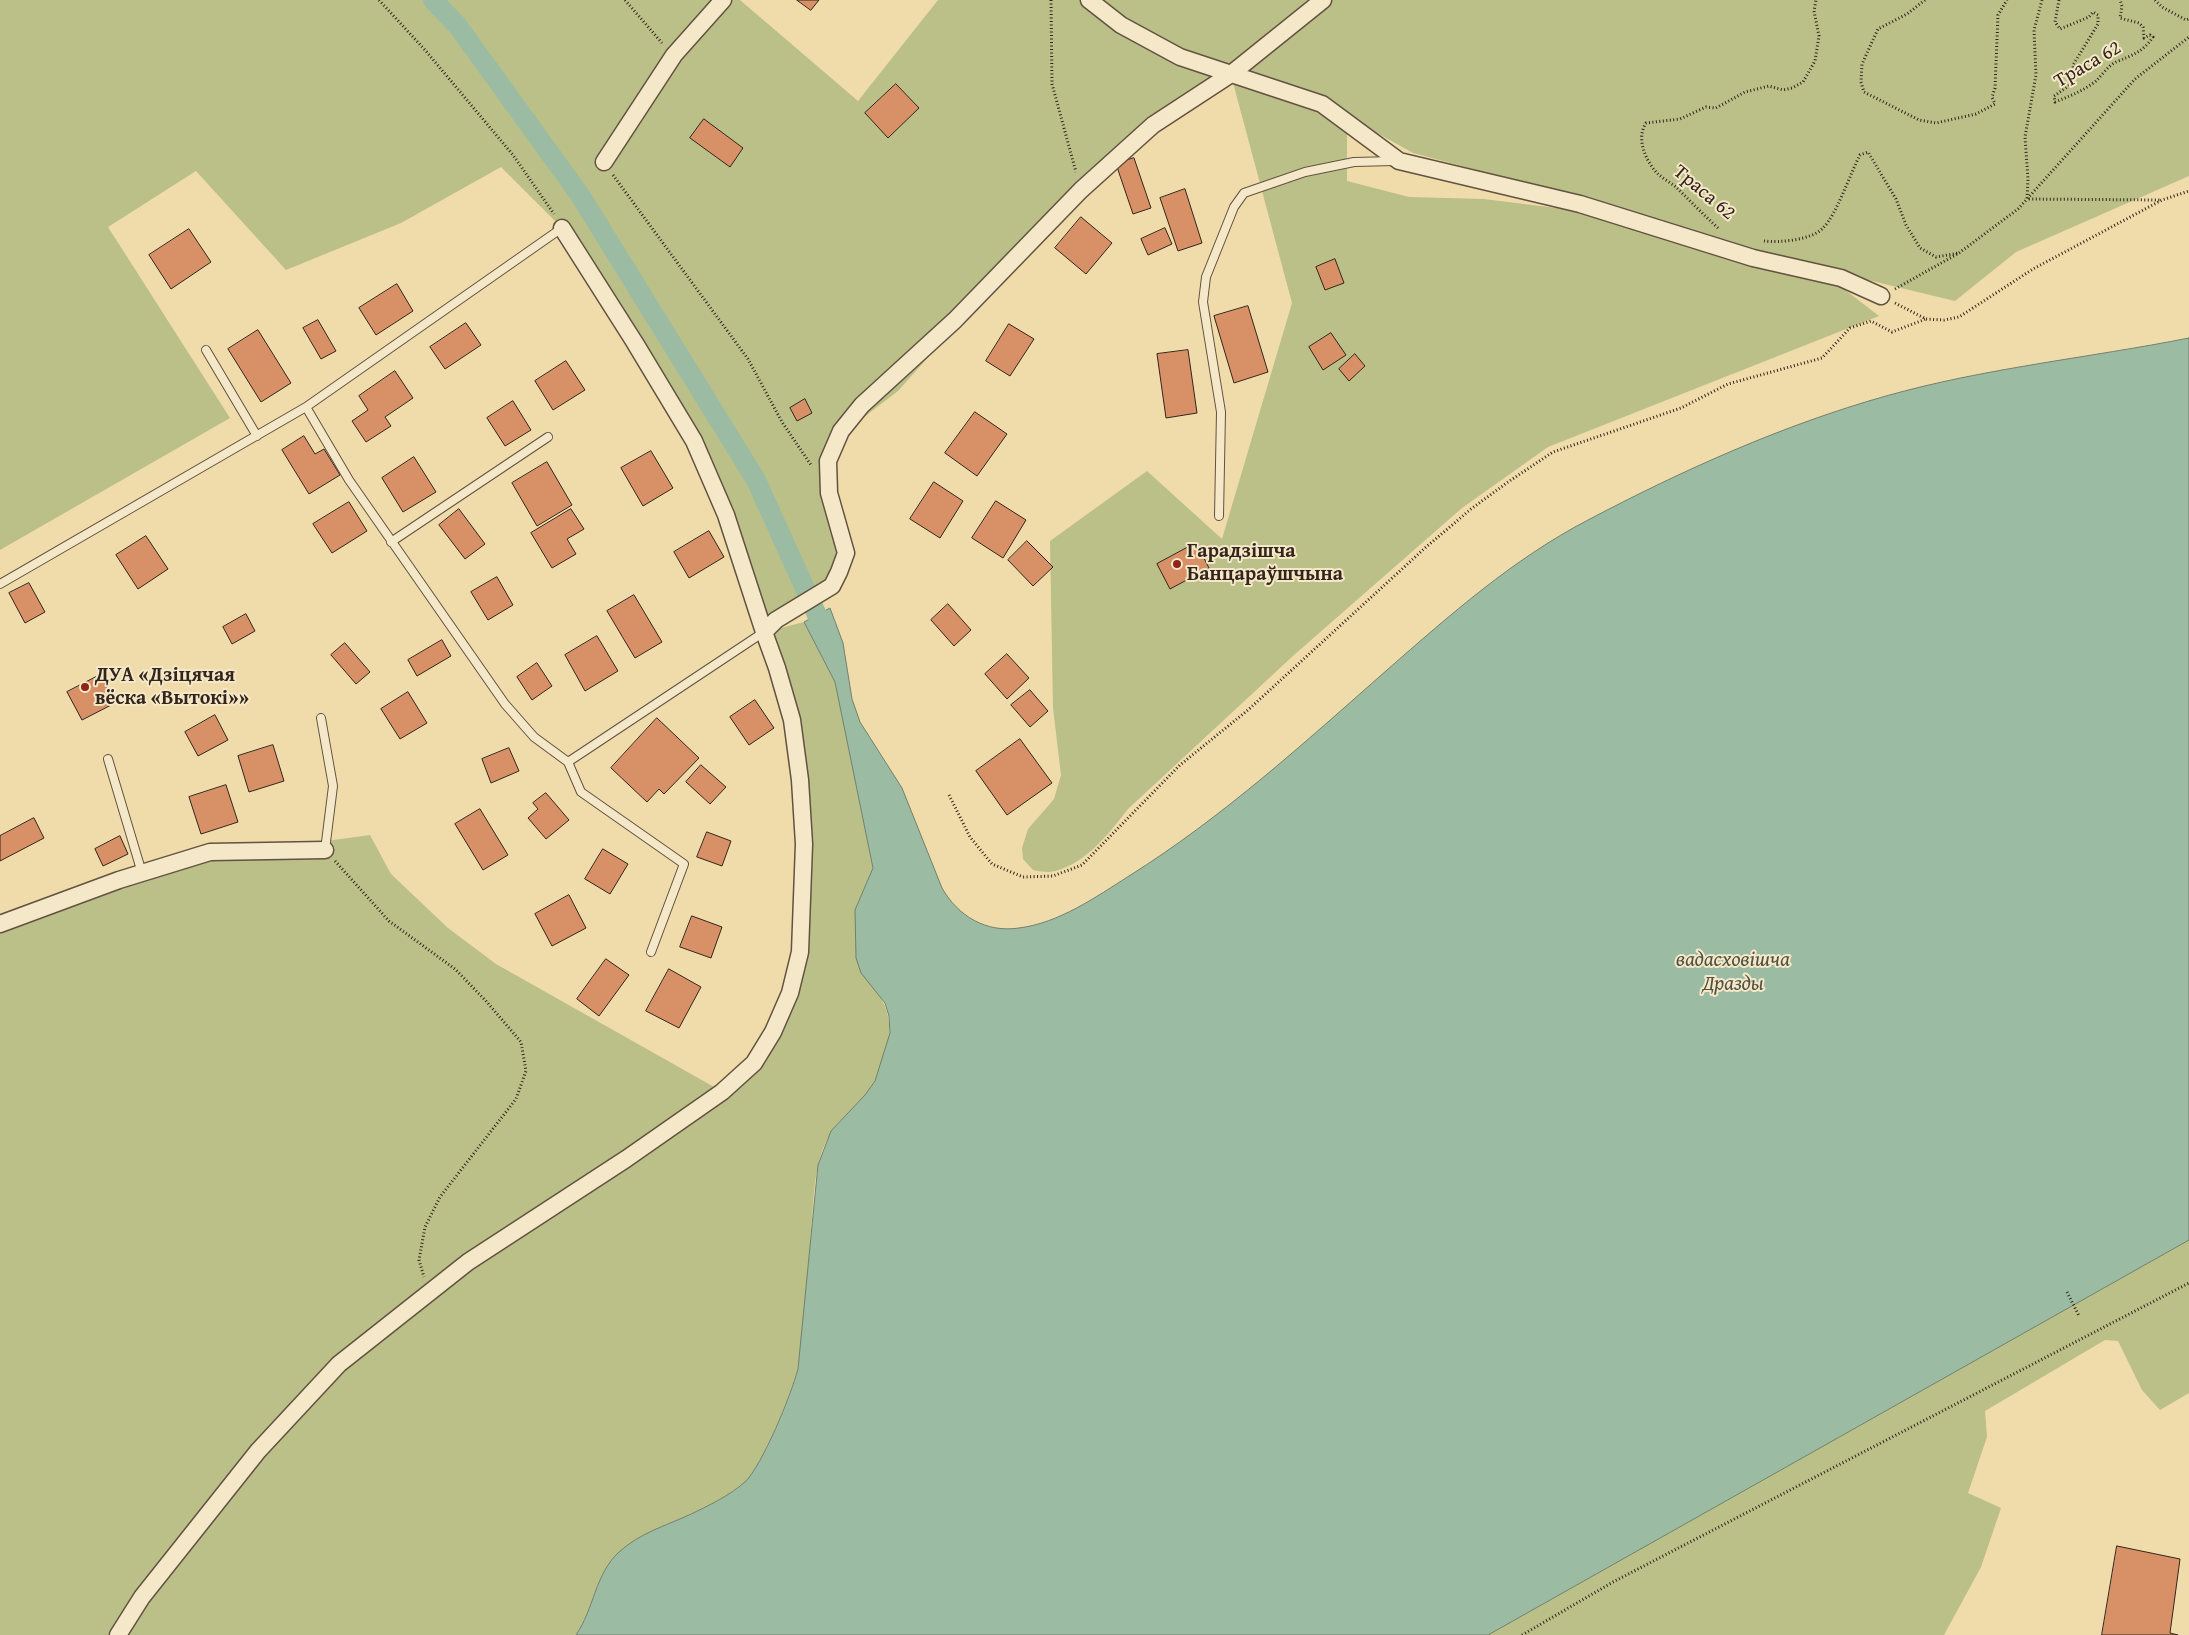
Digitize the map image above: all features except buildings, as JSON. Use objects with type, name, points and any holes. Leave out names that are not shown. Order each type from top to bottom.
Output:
[{"type":"street","points":[[604,162],[674,55],[723,0]]},
{"type":"street","points":[[1089,0],[1121,25],[1180,57],[1322,104],[1399,161],[1421,168],[1504,185],[1580,204],[1753,258],[1841,278],[1881,296]]},
{"type":"street","points":[[764,632],[776,620],[832,586],[846,553],[829,493],[828,461],[841,432],[862,405],[955,320],[1081,190],[1152,125],[1231,74],[1323,0]]},
{"type":"street","points":[[118,1635],[142,1597],[258,1451],[339,1364],[468,1262],[626,1159],[722,1092],[754,1063],[773,1032],[790,993],[800,952],[804,844],[800,780],[792,720],[778,668],[764,632],[726,515],[694,442],[635,343],[562,228]]},
{"type":"street","points":[[0,924],[142,873],[210,852],[325,850]]},
{"type":"lane","points":[[1219,516],[1221,412],[1204,302],[1206,277],[1234,207],[1244,193],[1305,172],[1354,162],[1399,161]]},
{"type":"lane","points":[[0,584],[306,407],[562,228]]},
{"type":"lane","points":[[206,350],[256,436]]},
{"type":"lane","points":[[306,407],[349,480],[504,704],[534,737],[568,762],[581,792],[684,864],[651,952]]},
{"type":"lane","points":[[391,542],[548,437]]},
{"type":"lane","points":[[568,762],[764,632]]},
{"type":"lane","points":[[321,718],[333,786],[325,850]]},
{"type":"lane","points":[[108,759],[142,873]]},
{"type":"path","points":[[379,0],[425,50],[513,155],[543,196],[562,228]]},
{"type":"path","points":[[625,0],[648,30],[674,55]]},
{"type":"path","points":[[1051,0],[1052,84],[1081,190]]},
{"type":"path","name":"Траса 62","points":[[1720,230],[1676,188],[1657,173],[1649,162],[1641,140],[1641,131],[1646,123],[1680,119],[1706,107],[1716,108],[1745,92],[1769,86],[1783,90],[1803,82],[1815,61],[1819,36],[1814,11],[1816,0]]},
{"type":"path","points":[[1925,0],[1907,14],[1878,29],[1862,64],[1861,82],[1864,92],[1919,120],[1936,123],[1976,114],[1995,104],[1992,97],[1995,88],[1995,40],[1998,15],[2007,0]]},
{"type":"path","name":"Траса 62","points":[[2027,199],[2025,137],[2036,76],[2034,30],[2042,0]]},
{"type":"path","name":"Траса 62","points":[[2059,0],[2055,22],[2060,29],[2089,17],[2093,12],[2098,15],[2098,24],[2073,65],[2075,78],[2067,87],[2054,96],[2055,102],[2074,96],[2097,80],[2116,62],[2137,55],[2153,37],[2150,35],[2144,38],[2143,27],[2139,23],[2120,18],[2122,6],[2120,0]]},
{"type":"path","points":[[2155,0],[2162,7],[2186,20],[2189,19]]},
{"type":"path","points":[[1881,296],[1959,253],[2007,218],[2027,199],[2135,79],[2189,37]]},
{"type":"path","points":[[1761,240],[1779,243],[1801,238],[1823,229],[1835,210],[1860,155],[1868,152],[1896,199],[1906,225],[1920,248],[1936,257],[1959,253]]},
{"type":"path","points":[[604,162],[748,359],[782,422],[814,469]]},
{"type":"path","points":[[949,795],[970,837],[992,864],[1023,877],[1053,876],[1082,865],[1180,765],[1248,710],[1425,548],[1471,509],[1553,452],[1681,408],[1728,384],[1822,358],[1850,328],[1871,321],[1892,332],[1926,320],[1944,320],[1959,316],[2033,269],[2162,200],[2189,191]]},
{"type":"path","points":[[2027,199],[2162,200]]},
{"type":"path","points":[[1881,296],[1926,320]]},
{"type":"path","points":[[325,850],[390,921],[455,969],[486,1001],[521,1042],[526,1071],[516,1099],[440,1197],[425,1227],[419,1260],[429,1292]]},
{"type":"path","points":[[1522,1635],[1622,1577],[2189,1283]]},
{"type":"path","points":[[2067,1292],[2079,1316]]},
{"type":"shaded area","points":[[0,0],[740,0],[858,101],[938,0],[2189,0],[2189,176],[2016,252],[1955,301],[1760,254],[1488,173],[1413,153],[1377,133],[1347,122],[1347,181],[1409,197],[1484,199],[1581,211],[1754,267],[1831,279],[1879,316],[1548,447],[1462,508],[1294,655],[1128,809],[1094,848],[1073,864],[1061,869],[1049,872],[1033,870],[1023,859],[1022,848],[1028,829],[1054,799],[1061,775],[1053,708],[1050,541],[1147,471],[1222,539],[1292,303],[1231,75],[1081,190],[1046,225],[898,391],[851,427],[832,470],[839,572],[765,632],[804,622],[835,682],[873,868],[855,910],[878,994],[885,1006],[889,1032],[885,1059],[873,1084],[833,1130],[821,1154],[815,1186],[803,1334],[798,1369],[768,1445],[745,1482],[711,1504],[635,1540],[619,1552],[605,1571],[576,1635],[0,1635],[0,924],[210,852],[297,845],[370,835],[391,874],[448,928],[496,964],[723,1092],[754,1063],[800,952],[792,720],[694,441],[562,228],[501,167],[401,223],[286,270],[196,171],[108,227],[230,418],[0,550]]},
{"type":"shaded area","points":[[2189,1240],[2189,1393],[2160,1410],[2142,1390],[2118,1341],[2105,1340],[1985,1411],[1987,1437],[1968,1493],[2001,1508],[1981,1567],[1944,1635],[1488,1635]]},
{"type":"water","name":"вадасховішча Дразды","points":[[2189,338],[2189,1240],[1488,1635],[576,1635],[605,1571],[619,1552],[644,1535],[704,1508],[739,1487],[752,1473],[768,1445],[798,1369],[818,1165],[831,1131],[865,1095],[875,1081],[890,1033],[889,1016],[885,1003],[861,973],[856,958],[855,910],[873,868],[835,682],[804,622],[830,608],[843,643],[852,699],[860,722],[902,788],[942,888],[949,898],[965,914],[984,925],[1007,929],[1034,925],[1077,908],[1164,853],[1197,829],[1262,778],[1483,589],[1534,552],[1588,520],[1697,466],[1734,450],[1809,421],[1886,396],[1961,378]]},
{"type":"waterway","points":[[433,0],[457,25],[580,195],[756,480],[817,615]]},
{"type":"place","name":"Гарадзішча Банцараўшчына","points":[[1177,564]]},
{"type":"place","name":"ДУА «Дзіцячая вёска «Вытокі»»","points":[[85,687]]}]
